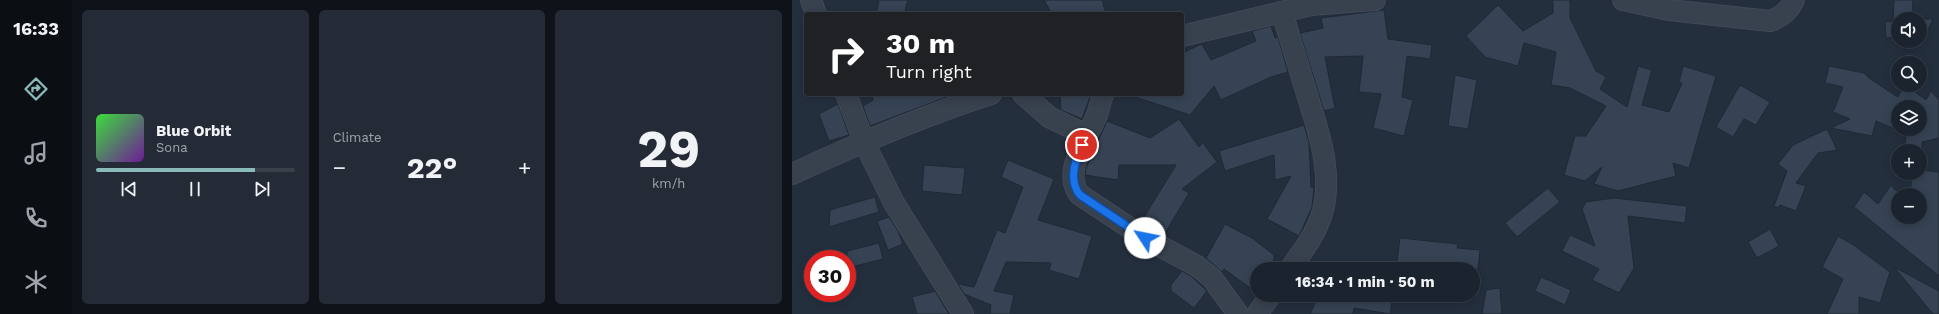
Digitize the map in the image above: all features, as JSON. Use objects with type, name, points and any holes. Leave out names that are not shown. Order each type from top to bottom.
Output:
[{"type":"street","points":[[811,0],[815,12]]},
{"type":"street","points":[[1184,36],[1311,5],[1375,0]]},
{"type":"street","points":[[1623,0],[1669,10],[1770,21],[1781,17],[1791,7],[1794,0]]},
{"type":"street","points":[[1282,12],[1322,144],[1325,167],[1326,195],[1321,216],[1308,245],[1295,262]]},
{"type":"street","points":[[847,96],[864,142],[894,203],[963,314]]},
{"type":"street","points":[[792,174],[864,142],[950,107],[985,96]]},
{"type":"street","points":[[1025,96],[1049,116],[1086,136]]},
{"type":"street","points":[[1102,96],[1097,115],[1078,155],[1073,180],[1075,189],[1080,195],[1145,238],[1197,266],[1212,278],[1238,314]]},
{"type":"street","points":[[1257,314],[1265,302]]},
{"type":"building","points":[[879,0],[908,0],[905,12],[876,12]]},
{"type":"building","points":[[1044,0],[1102,0],[1105,12],[1051,12]]},
{"type":"building","points":[[1553,0],[1570,0],[1570,18],[1596,71],[1606,77],[1600,89],[1627,107],[1638,66],[1652,70],[1642,105],[1669,112],[1682,83],[1679,82],[1683,66],[1716,76],[1689,168],[1673,163],[1676,176],[1618,191],[1594,184],[1602,167],[1585,181],[1564,175],[1575,136],[1586,136],[1606,106],[1570,88],[1551,85],[1556,52],[1524,43],[1518,66],[1485,57],[1466,36],[1498,5],[1523,31],[1553,13]]},
{"type":"building","points":[[1894,0],[1913,0],[1912,12],[1893,12]]},
{"type":"building","points":[[1384,10],[1388,39],[1432,45],[1430,59],[1407,56],[1402,97],[1413,100],[1404,136],[1373,128],[1381,94],[1359,92],[1363,56],[1325,57],[1335,108],[1324,111],[1300,33],[1323,28],[1321,18]]},
{"type":"building","points":[[1927,19],[1933,19],[1927,33]]},
{"type":"building","points":[[1891,21],[1891,38],[1886,38],[1885,22]]},
{"type":"building","points":[[1271,26],[1275,38],[1278,37],[1288,72],[1271,77],[1221,100],[1214,86],[1190,115],[1135,97],[1184,96],[1184,52],[1202,44],[1211,60],[1256,41],[1252,31]]},
{"type":"building","points":[[1829,66],[1864,73],[1870,79],[1898,97],[1900,92],[1915,92],[1926,100],[1891,100],[1891,128],[1876,121],[1872,136],[1831,128],[1850,119],[1833,112],[1843,87],[1825,83]]},
{"type":"building","points":[[1455,75],[1477,80],[1468,129],[1448,126]]},
{"type":"building","points":[[1740,85],[1770,102],[1756,125],[1744,119],[1733,137],[1716,127]]},
{"type":"building","points":[[1931,91],[1939,100],[1939,138],[1922,142],[1922,144],[1905,144],[1906,136],[1927,136],[1926,100]]},
{"type":"building","points":[[872,96],[949,96],[870,126],[863,106],[873,100]]},
{"type":"building","points":[[1060,96],[1090,96],[1082,119],[1061,110]]},
{"type":"building","points":[[838,104],[849,135],[829,141],[819,114]]},
{"type":"building","points":[[1179,119],[1199,147],[1203,143],[1217,162],[1182,189],[1189,193],[1164,235],[1141,222],[1176,165],[1119,165],[1118,180],[1085,175],[1086,168],[1107,121],[1150,138]]},
{"type":"building","points":[[1304,125],[1309,142],[1311,187],[1314,188],[1312,207],[1299,236],[1267,219],[1291,176],[1275,180],[1274,155],[1225,171],[1219,151]]},
{"type":"building","points":[[1827,129],[1837,150],[1818,153],[1796,183],[1806,186],[1796,211],[1780,205],[1778,208],[1774,206],[1787,171],[1778,164],[1793,145]]},
{"type":"building","points":[[1008,160],[1054,179],[1038,220],[1092,236],[1079,279],[1049,270],[1051,263],[1006,262],[994,291],[1014,295],[1010,314],[990,314],[991,305],[964,294],[958,284],[974,287],[997,230],[1005,233],[1023,187],[1001,177]]},
{"type":"building","points":[[924,165],[965,168],[962,195],[922,191]]},
{"type":"building","points":[[1927,171],[1939,172],[1939,276],[1854,207],[1864,192],[1878,204],[1891,185],[1894,188],[1891,188],[1891,224],[1927,224],[1927,188],[1911,188],[1911,180],[1927,180]]},
{"type":"building","points":[[1548,188],[1560,202],[1517,237],[1505,223]]},
{"type":"building","points":[[875,197],[879,212],[829,227],[830,210]]},
{"type":"building","points":[[1614,198],[1687,206],[1685,223],[1628,216],[1634,268],[1619,293],[1592,280],[1599,269],[1562,251],[1570,235],[1595,246],[1582,209],[1586,202]]},
{"type":"building","points":[[889,217],[898,231],[903,244],[888,250],[877,221]]},
{"type":"building","points":[[1225,224],[1252,238],[1274,255],[1273,262],[1250,262],[1250,288],[1224,269],[1222,272],[1206,258]]},
{"type":"building","points":[[1770,229],[1779,246],[1757,258],[1748,242]]},
{"type":"building","points":[[1838,236],[1855,246],[1890,272],[1880,303],[1859,297],[1859,314],[1827,314],[1843,279],[1822,267]]},
{"type":"building","points":[[1400,238],[1458,244],[1457,248],[1480,250],[1479,262],[1397,262]]},
{"type":"building","points":[[879,243],[883,259],[856,266],[856,250],[851,250]]},
{"type":"building","points":[[1894,267],[1939,291],[1939,314],[1933,314]]},
{"type":"building","points":[[1182,271],[1191,276],[1207,291],[1194,308],[1171,291],[1171,285]]},
{"type":"building","points":[[1541,277],[1571,290],[1565,305],[1535,291]]},
{"type":"building","points":[[1500,288],[1502,314],[1482,314],[1486,290]]},
{"type":"building","points":[[935,291],[949,314],[917,314],[912,297]]},
{"type":"building","points":[[1316,302],[1392,302],[1390,314],[1354,308],[1353,314],[1310,314]]},
{"type":"route","points":[[1082,145],[1078,155],[1073,180],[1075,189],[1080,195],[1145,238]]}]
